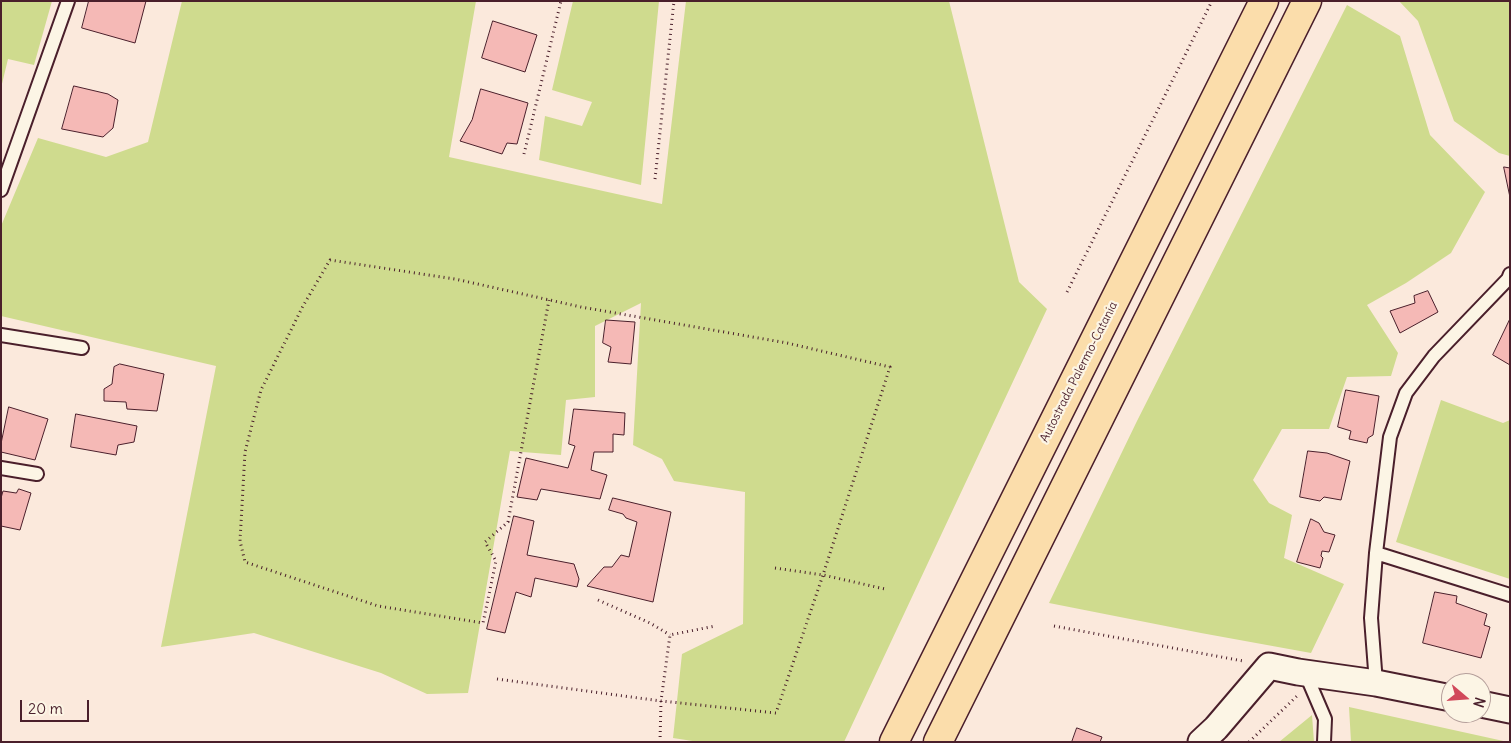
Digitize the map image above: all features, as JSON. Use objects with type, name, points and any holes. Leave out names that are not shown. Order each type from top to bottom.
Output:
[{"type":"highway","name":"Autostrada Palermo-Catania","points":[[894,742],[1264,1]]},
{"type":"highway","points":[[938,742],[1307,1]]},
{"type":"street","points":[[1201,742],[1216,728],[1268,666],[1376,683],[1441,696]]},
{"type":"street","points":[[1491,706],[1510,710]]},
{"type":"lane","points":[[1,190],[6,160],[68,1]]},
{"type":"lane","points":[[1376,683],[1371,618],[1376,553],[1390,437],[1406,393],[1434,356],[1508,279],[1510,274]]},
{"type":"lane","points":[[1,335],[82,348]]},
{"type":"lane","points":[[1,468],[37,474]]},
{"type":"lane","points":[[1376,553],[1510,595]]},
{"type":"lane","points":[[1310,684],[1325,718],[1324,742]]},
{"type":"path","points":[[524,154],[561,1]]},
{"type":"path","points":[[655,180],[674,1]]},
{"type":"path","points":[[1067,292],[1212,1]]},
{"type":"path","points":[[497,678],[661,701],[776,713],[823,576],[890,367],[786,343],[581,307],[455,279],[330,260],[303,306],[261,390],[245,452],[240,541],[246,562],[378,606],[483,623],[496,561],[485,542],[508,522],[549,300]]},
{"type":"path","points":[[775,568],[885,589]]},
{"type":"path","points":[[598,600],[650,623],[670,635],[715,626]]},
{"type":"path","points":[[1054,626],[1268,666]]},
{"type":"path","points":[[660,742],[661,701],[670,635]]},
{"type":"path","points":[[1249,742],[1310,684]]},
{"type":"green space","points":[[1,1],[52,1],[34,65],[8,59],[1,88]]},
{"type":"green space","points":[[182,1],[476,1],[449,157],[662,204],[686,1],[949,1],[1019,282],[1047,309],[844,742],[699,742],[673,738],[682,654],[743,624],[745,492],[674,481],[662,459],[633,445],[641,303],[595,326],[595,397],[566,400],[561,455],[510,451],[468,693],[427,694],[381,673],[254,633],[161,647],[216,366],[1,316],[1,226],[38,138],[106,157],[148,142]]},
{"type":"green space","points":[[573,1],[659,1],[641,185],[539,160],[545,116],[582,126],[592,102],[552,90]]},
{"type":"green space","points":[[1399,1],[1510,1],[1510,156],[1499,153],[1454,121],[1418,21]]},
{"type":"green space","points":[[1347,5],[1400,36],[1430,135],[1485,192],[1451,253],[1406,283],[1367,305],[1398,353],[1391,376],[1347,377],[1329,429],[1282,429],[1253,480],[1269,503],[1292,515],[1284,558],[1344,584],[1311,653],[1049,603],[1137,421]]},
{"type":"green space","points":[[1441,400],[1503,423],[1510,420],[1510,579],[1396,542]]},
{"type":"green space","points":[[1349,707],[1508,742],[1351,742]]},
{"type":"green space","points":[[1312,715],[1314,742],[1279,742]]},
{"type":"building","points":[[89,1],[146,1],[135,43],[82,28]]},
{"type":"building","points":[[493,21],[537,35],[525,72],[482,58]]},
{"type":"building","points":[[74,86],[108,94],[118,100],[113,128],[103,137],[62,129]]},
{"type":"building","points":[[481,89],[528,103],[517,144],[507,143],[502,154],[460,141],[472,120]]},
{"type":"building","points":[[1504,167],[1510,168],[1510,197]]},
{"type":"building","points":[[1428,291],[1438,312],[1400,333],[1390,311],[1415,303],[1414,296]]},
{"type":"building","points":[[1510,319],[1510,365],[1493,355]]},
{"type":"building","points":[[606,320],[635,322],[631,364],[608,362],[611,347],[603,343]]},
{"type":"building","points":[[120,364],[164,374],[157,411],[127,409],[126,402],[104,401],[104,389],[112,384],[114,367]]},
{"type":"building","points":[[1346,390],[1379,396],[1373,435],[1368,438],[1367,443],[1349,439],[1351,431],[1338,427]]},
{"type":"building","points":[[9,407],[48,419],[35,460],[1,452]]},
{"type":"building","points":[[574,409],[625,413],[624,435],[613,434],[613,452],[594,452],[591,470],[607,475],[600,499],[541,489],[537,500],[517,497],[526,458],[568,468],[575,446],[569,444]]},
{"type":"building","points":[[76,414],[137,426],[134,442],[118,445],[116,455],[71,447]]},
{"type":"building","points":[[1308,451],[1327,453],[1350,461],[1341,500],[1324,497],[1320,501],[1300,497]]},
{"type":"building","points":[[19,489],[31,493],[20,530],[1,526],[1,498],[3,491],[16,493]]},
{"type":"building","points":[[613,498],[671,512],[653,602],[587,586],[604,567],[612,567],[621,555],[629,557],[637,522],[626,518],[623,514],[609,510]]},
{"type":"building","points":[[514,516],[534,521],[527,555],[574,564],[579,579],[577,587],[535,578],[531,597],[516,592],[505,633],[487,629]]},
{"type":"building","points":[[1311,519],[1319,523],[1324,532],[1335,535],[1329,552],[1322,551],[1321,556],[1323,558],[1320,568],[1297,562]]},
{"type":"building","points":[[1435,592],[1457,596],[1456,603],[1487,614],[1484,625],[1490,627],[1481,658],[1423,643]]},
{"type":"building","points":[[1077,728],[1102,737],[1100,742],[1072,742]]}]
